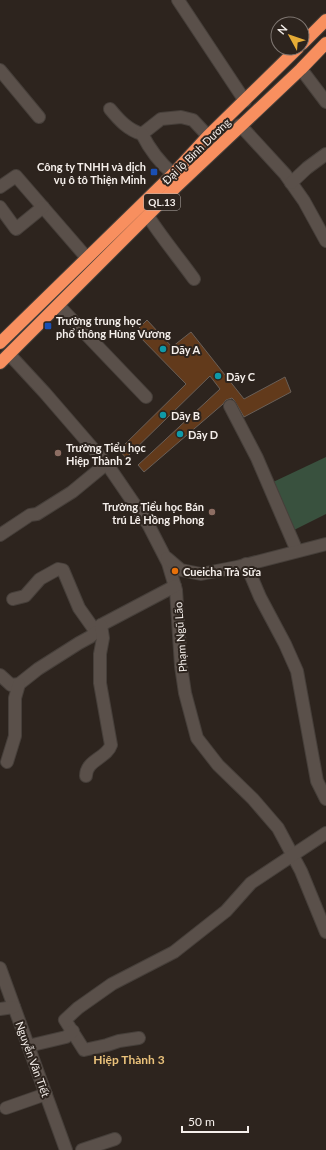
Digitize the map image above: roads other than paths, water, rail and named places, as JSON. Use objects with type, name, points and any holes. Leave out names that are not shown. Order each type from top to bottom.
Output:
[{"type":"highway","points":[[310,36],[326,20]]},
{"type":"highway","name":"Đại lộ Bình Dương","points":[[0,363],[240,125],[326,43]]},
{"type":"highway","name":"Đại lộ Bình Dương","points":[[0,343],[173,174],[208,136],[290,56]]},
{"type":"street","points":[[178,0],[245,101]]},
{"type":"street","points":[[301,68],[326,102]]},
{"type":"street","points":[[0,70],[39,117]]},
{"type":"street","points":[[110,109],[121,122],[133,131],[142,134],[150,150],[162,165],[173,174]]},
{"type":"street","points":[[142,134],[161,119],[181,117],[193,120],[208,136]]},
{"type":"street","points":[[240,125],[285,174],[304,201],[326,241]]},
{"type":"street","points":[[291,183],[307,168],[326,154]]},
{"type":"street","points":[[0,187],[16,176],[87,258]]},
{"type":"street","points":[[0,207],[16,229],[43,207]]},
{"type":"street","points":[[148,216],[164,240],[194,279]]},
{"type":"street","points":[[59,306],[146,397]]},
{"type":"street","name":"Phạm Ngũ Lão","points":[[9,354],[45,393],[106,464],[148,524],[168,562],[175,586],[181,666],[185,693],[197,738],[218,765],[253,799],[278,828],[301,871],[326,932]]},
{"type":"street","points":[[230,406],[257,458],[297,551]]},
{"type":"street","points":[[0,535],[30,515],[37,514],[72,492],[106,464]]},
{"type":"street","points":[[165,556],[181,570],[201,574],[326,544]]},
{"type":"street","points":[[246,564],[260,597],[285,644],[297,671],[317,781],[326,799]]},
{"type":"street","points":[[13,599],[25,596],[40,579],[58,570],[63,570],[79,608],[99,629],[103,638],[99,661],[100,683],[111,745],[107,752],[89,767],[86,771],[86,776]]},
{"type":"street","points":[[0,675],[11,685],[19,684],[38,669],[90,637],[99,629],[175,586]]},
{"type":"street","points":[[7,762],[15,736],[15,698],[19,684]]},
{"type":"street","points":[[139,1038],[119,1040],[107,1045],[84,1050],[65,1020],[78,1008],[112,984],[174,952],[226,911],[251,883],[326,833]]},
{"type":"street","name":"Nguyễn Văn Tiết","points":[[0,968],[66,1150]]},
{"type":"street","points":[[0,1009],[14,1007]]},
{"type":"street","points":[[28,1046],[66,1037],[72,1032]]},
{"type":"street","points":[[6,1108],[46,1094]]},
{"type":"street","points":[[82,1150],[115,1138]]},
{"type":"place","name":"Công ty TNHH và dịch vụ ô tô Thiện Minh","points":[[154,172]]},
{"type":"place","name":"Trường trung học phổ thông Hùng Vương","points":[[48,326]]},
{"type":"place","name":"Dãy A","points":[[163,349]]},
{"type":"place","name":"Dãy C","points":[[218,376]]},
{"type":"place","name":"Dãy B","points":[[163,415]]},
{"type":"place","name":"Dãy D","points":[[180,434]]},
{"type":"place","name":"Trường Tiểu học Hiệp Thành 2","points":[[58,453]]},
{"type":"place","name":"Trường Tiểu học Bán trú Lê Hồng Phong","points":[[212,512]]},
{"type":"place","name":"Cueicha Trà Sữa","points":[[175,571]]},
{"type":"district","name":"Hiệp Thành 3","points":[[129,1059]]}]
